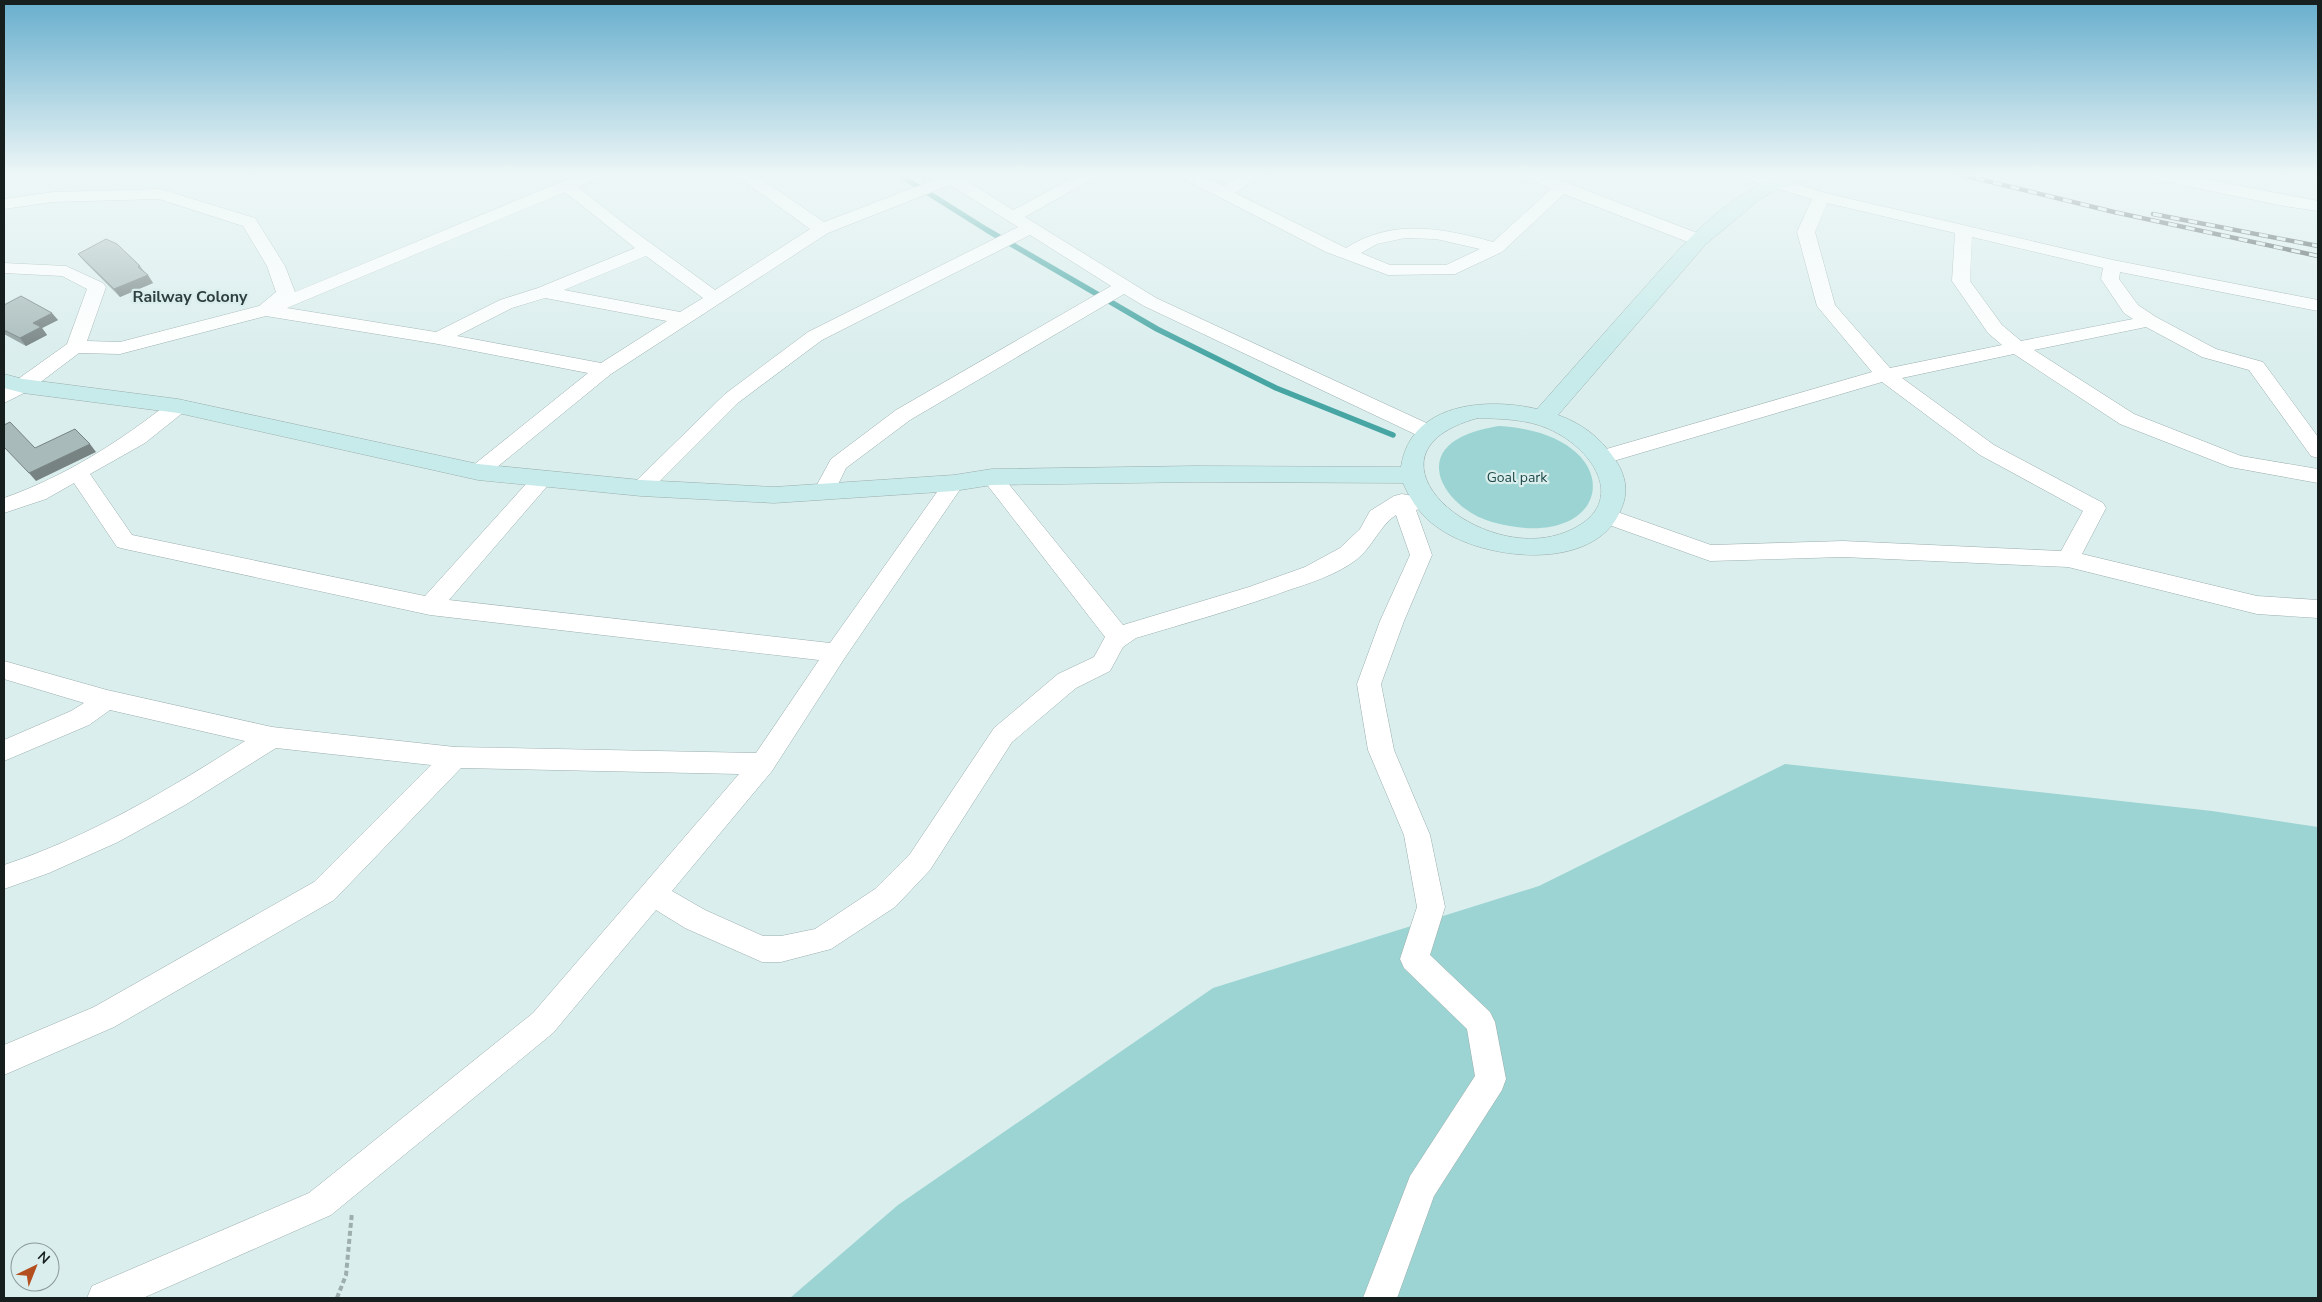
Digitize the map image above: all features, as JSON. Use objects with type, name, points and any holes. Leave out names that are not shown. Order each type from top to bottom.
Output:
[{"type":"street","points":[[257,235],[276,266],[286,293],[266,310]]},
{"type":"street","points":[[10,388],[75,347],[120,348],[266,310],[449,235]]},
{"type":"street","points":[[630,235],[716,299]]},
{"type":"street","points":[[478,472],[604,370],[815,235]]},
{"type":"street","points":[[641,488],[732,398],[815,336],[1017,235]]},
{"type":"street","points":[[1041,235],[1150,302],[1428,432]]},
{"type":"street","points":[[1309,235],[1348,254],[1388,270],[1449,270],[1496,248],[1510,235]]},
{"type":"street","points":[[1348,254],[1373,239],[1391,235]]},
{"type":"street","points":[[1429,235],[1451,237],[1496,248]]},
{"type":"street","points":[[1685,235],[1699,240]]},
{"type":"street","points":[[1542,418],[1705,235]]},
{"type":"street","points":[[1807,235],[1826,306],[1885,375],[1988,450],[2095,508],[2068,559]]},
{"type":"street","points":[[1964,235],[1961,281],[1995,329],[2017,348],[2127,419],[2237,462],[2318,476]]},
{"type":"street","points":[[1984,235],[2113,265],[2318,305]]},
{"type":"street","points":[[438,338],[506,304],[544,292],[648,249]]},
{"type":"street","points":[[2113,265],[2110,279],[2131,309],[2149,321],[2209,353],[2256,366],[2318,451]]},
{"type":"street","points":[[4,268],[66,270],[97,287],[75,347]]},
{"type":"street","points":[[824,492],[838,464],[903,415],[1124,286]]},
{"type":"street","points":[[544,292],[685,319]]},
{"type":"street","points":[[266,310],[438,338],[604,370]]},
{"type":"street","points":[[1603,457],[1885,375],[2149,321]]},
{"type":"street","points":[[10,388],[178,406],[478,472],[641,488],[774,495],[954,483],[992,478],[1196,474],[1412,475]]},
{"type":"street","points":[[4,506],[38,494],[138,438],[178,406]]},
{"type":"street","points":[[1478,411],[1510,411],[1542,418],[1580,436],[1603,457],[1613,476],[1615,496],[1606,516],[1595,529],[1575,539],[1550,546],[1523,546],[1495,542],[1469,534],[1446,521],[1428,505],[1418,490],[1412,475],[1412,459],[1417,444],[1428,432],[1450,418],[1478,411]]},
{"type":"street","points":[[77,472],[125,541],[430,606],[836,652]]},
{"type":"street","points":[[992,478],[1103,619],[1120,637]]},
{"type":"street","points":[[430,606],[542,479]]},
{"type":"street","points":[[104,1298],[320,1204],[543,1023],[763,764],[836,652],[954,483]]},
{"type":"street","points":[[653,894],[695,919],[762,949],[780,949],[821,940],[885,898],[920,862],[1003,734],[1067,681],[1102,664],[1108,652],[1120,637],[1128,632],[1256,593],[1312,573],[1348,554],[1368,534],[1378,516],[1402,501],[1428,505]]},
{"type":"street","points":[[1380,1298],[1421,1187],[1491,1079],[1480,1022],[1414,959],[1431,907],[1417,835],[1381,750],[1369,684],[1392,620],[1421,555],[1402,501]]},
{"type":"street","points":[[1606,516],[1710,553],[1843,549],[2068,559],[2257,605],[2318,609]]},
{"type":"street","points":[[4,670],[107,700],[272,737],[455,757],[763,764]]},
{"type":"street","points":[[4,750],[80,718],[107,700]]},
{"type":"street","points":[[4,877],[41,866],[169,803],[272,737]]},
{"type":"street","points":[[4,1060],[104,1017],[324,891],[455,757]]},
{"type":"path","points":[[320,1204],[353,1212],[346,1275],[337,1298]]},
{"type":"green space","name":"Goal park","points":[[1499,426],[1543,434],[1572,449],[1589,469],[1593,490],[1584,509],[1564,523],[1533,528],[1492,522],[1476,516],[1455,500],[1449,494],[1441,479],[1439,466],[1441,456],[1447,447],[1456,440],[1477,431]]},
{"type":"green space","points":[[1785,764],[2212,811],[2318,827],[2318,1298],[790,1298],[898,1205],[1213,988],[1539,886]]},
{"type":"building","points":[[106,239],[117,244],[148,275],[114,289],[78,254]]},
{"type":"building","points":[[21,296],[52,313],[33,323],[41,327],[20,338],[4,330],[4,305]]},
{"type":"building","points":[[10,422],[35,448],[75,429],[90,444],[29,473],[4,447],[4,425]]},
{"type":"waterway","points":[[995,235],[1157,329],[1276,388],[1393,435]]},
{"type":"railway","points":[[2220,235],[2318,256]]},
{"type":"railway","points":[[2260,235],[2318,246]]},
{"type":"district","name":"Railway Colony","points":[[190,297]]}]
